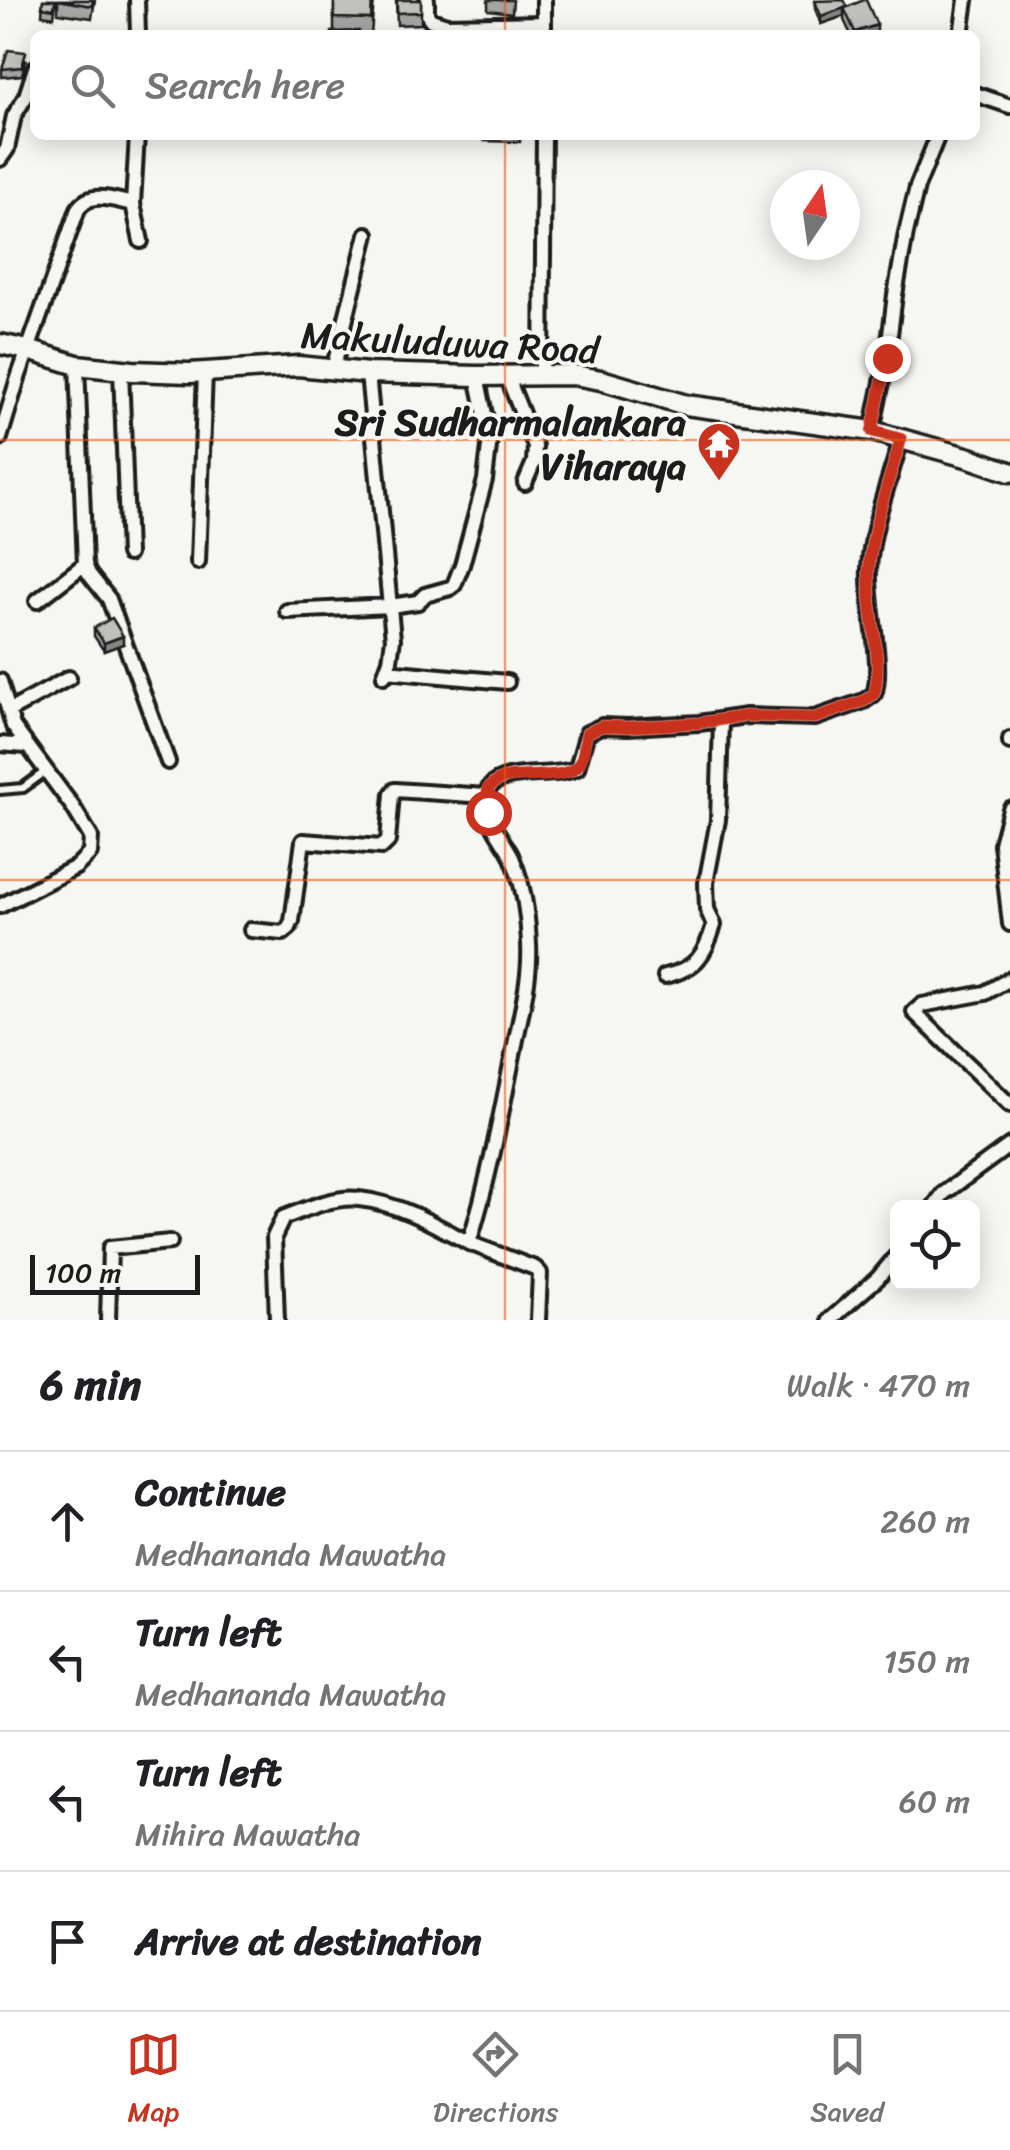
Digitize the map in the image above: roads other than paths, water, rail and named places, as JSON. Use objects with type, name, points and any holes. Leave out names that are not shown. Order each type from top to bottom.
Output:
[{"type":"street","points":[[137,0],[138,30]]},
{"type":"street","points":[[427,0],[431,20],[447,24],[544,29],[544,0]]},
{"type":"street","points":[[962,30],[966,0]]},
{"type":"street","points":[[0,159],[30,84]]},
{"type":"street","points":[[980,96],[1010,106]]},
{"type":"street","points":[[138,140],[133,204],[141,241]]},
{"type":"street","points":[[542,375],[544,140]]},
{"type":"street","points":[[872,431],[906,234],[917,187],[936,140]]},
{"type":"street","points":[[0,438],[82,202],[104,198],[133,204]]},
{"type":"street","points":[[333,370],[367,234]]},
{"type":"street","name":"Makuluduwa Road","points":[[0,344],[77,365],[121,370],[205,372],[298,366],[368,373],[574,376],[686,405],[872,431],[1010,472]]},
{"type":"street","points":[[77,365],[85,564],[109,599],[168,762]]},
{"type":"street","points":[[121,370],[128,554]]},
{"type":"street","points":[[198,562],[205,372]]},
{"type":"street","points":[[368,373],[393,639],[385,674],[507,682]]},
{"type":"street","points":[[287,611],[390,606],[418,602],[429,593],[450,588],[456,580],[485,480],[490,438],[476,376]]},
{"type":"street","points":[[507,376],[535,446],[534,462],[525,483]]},
{"type":"street","points":[[470,1243],[503,1106],[526,992],[530,946],[520,880],[510,853],[490,825],[488,788],[500,779],[565,773],[577,768],[587,733],[602,726],[721,721],[746,716],[815,718],[874,694],[878,675],[869,567],[901,439]]},
{"type":"street","points":[[37,601],[85,564]]},
{"type":"street","points":[[9,711],[69,678]]},
{"type":"street","points":[[0,681],[13,726],[91,837],[90,854],[76,867],[0,906]]},
{"type":"street","points":[[665,976],[698,962],[714,925],[706,883],[718,820],[721,721]]},
{"type":"street","points":[[0,744],[26,746]]},
{"type":"street","points":[[251,930],[283,932],[289,928],[303,840],[385,846],[392,794],[396,790],[486,796]]},
{"type":"street","points":[[1010,809],[1001,844],[1010,924]]},
{"type":"street","points":[[1010,979],[985,993],[922,1006],[914,1012],[1010,1105]]},
{"type":"street","points":[[939,1200],[1010,1145]]},
{"type":"street","points":[[278,1320],[274,1238],[282,1218],[357,1198],[404,1211],[470,1243],[535,1268],[540,1273],[538,1320]]},
{"type":"street","points":[[108,1320],[110,1248],[170,1242]]},
{"type":"street","points":[[830,1320],[890,1264]]},
{"type":"lane","points":[[0,790],[23,788],[47,770]]},
{"type":"place","name":"Sri Sudharmalankara Viharaya","points":[[719,482]]}]
